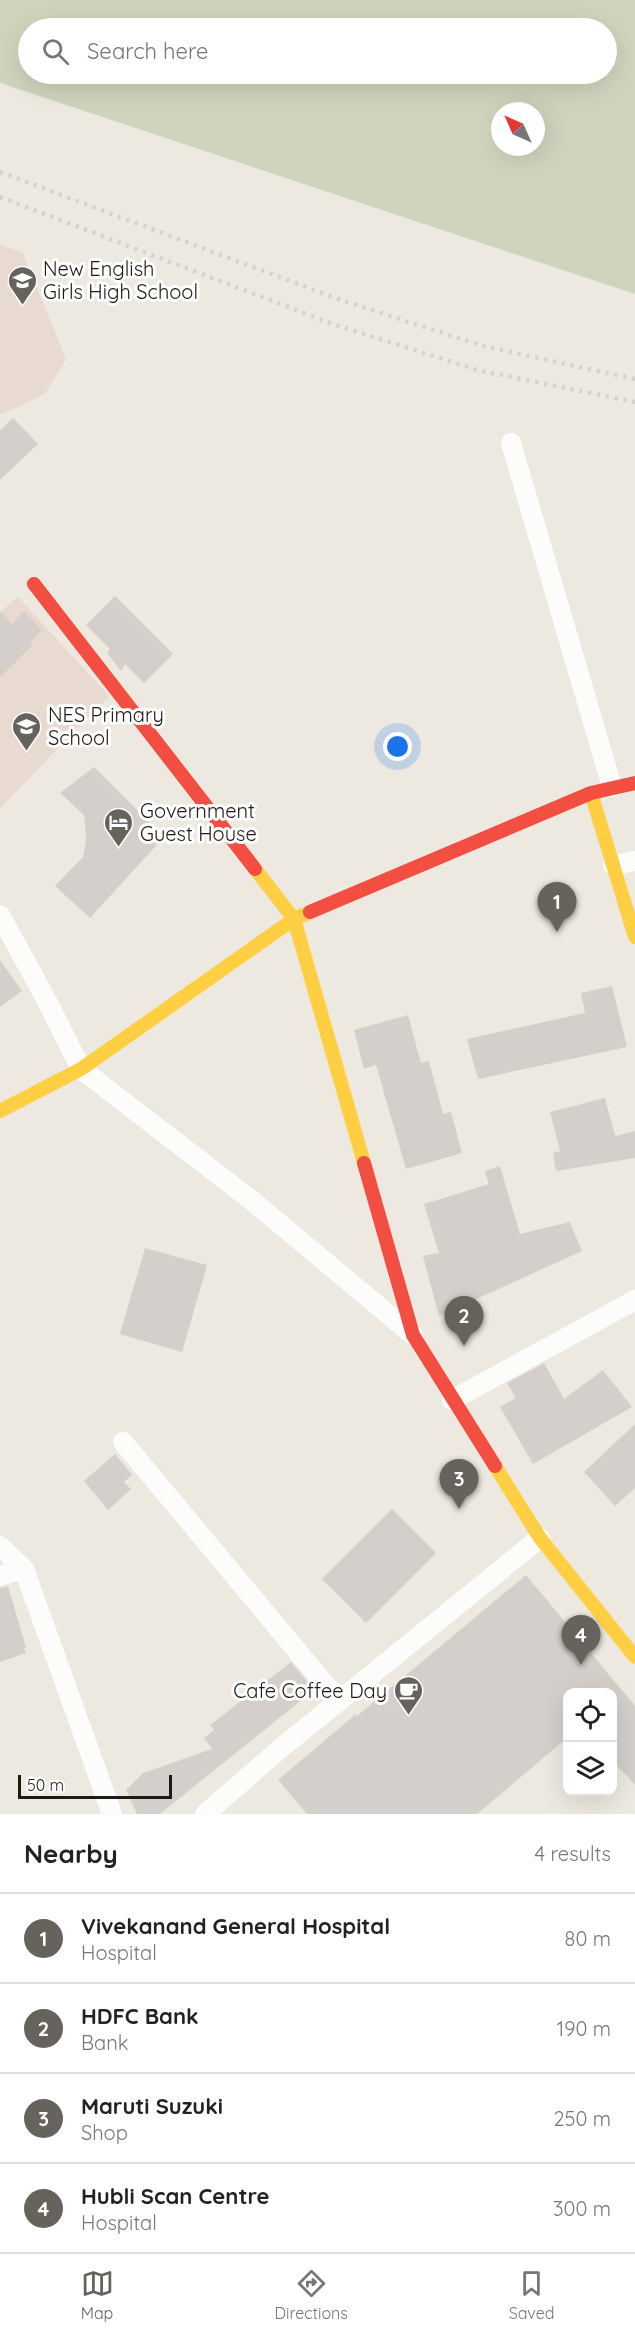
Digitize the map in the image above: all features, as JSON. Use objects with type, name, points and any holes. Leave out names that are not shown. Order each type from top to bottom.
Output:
[{"type":"street","points":[[511,443],[612,787]]},
{"type":"street","points":[[34,584],[294,919],[413,1335],[540,1538],[635,1657]]},
{"type":"street","points":[[0,1111],[81,1069],[294,919],[591,793],[635,783]]},
{"type":"street","points":[[591,793],[635,937]]},
{"type":"street","points":[[613,865],[635,861]]},
{"type":"street","points":[[0,915],[81,1069],[250,1199],[413,1335]]},
{"type":"street","points":[[452,1400],[635,1300]]},
{"type":"street","points":[[123,1443],[339,1701]]},
{"type":"street","points":[[205,1814],[339,1701],[540,1538]]},
{"type":"street","points":[[0,1546],[24,1569],[112,1814]]},
{"type":"street","points":[[0,1576],[24,1569]]},
{"type":"shaded area","name":"New English Girls High School","points":[[0,245],[22,252],[66,359],[45,394],[0,415]]},
{"type":"shaded area","name":"NES Primary School","points":[[18,597],[109,696],[0,808],[0,612]]},
{"type":"green space","points":[[0,0],[635,0],[635,294],[0,83]]},
{"type":"building","points":[[13,418],[38,444],[0,480],[0,430]]},
{"type":"building","points":[[115,596],[173,654],[144,683],[125,664],[121,671],[107,653],[110,649],[86,625]]},
{"type":"building","points":[[0,611],[12,624],[24,611],[42,630],[30,642],[33,645],[0,677]]},
{"type":"building","name":"Government Guest House","points":[[94,767],[164,837],[90,918],[55,886],[83,857],[86,839],[84,815],[60,793]]},
{"type":"building","points":[[0,960],[22,991],[0,1007]]},
{"type":"building","points":[[612,986],[627,1047],[478,1079],[467,1039],[585,1013],[581,993]]},
{"type":"building","points":[[408,1015],[421,1063],[429,1061],[443,1114],[451,1112],[462,1153],[406,1169],[376,1065],[364,1069],[354,1030]]},
{"type":"building","points":[[605,1098],[615,1136],[635,1131],[635,1158],[556,1171],[553,1153],[560,1151],[550,1112]]},
{"type":"building","points":[[500,1166],[520,1234],[570,1222],[582,1251],[439,1316],[423,1256],[439,1253],[424,1204],[489,1184],[485,1171]]},
{"type":"building","points":[[145,1248],[207,1265],[182,1352],[120,1334]]},
{"type":"building","points":[[544,1363],[564,1399],[603,1370],[632,1407],[533,1464],[500,1407],[516,1398],[507,1383]]},
{"type":"building","points":[[635,1424],[635,1488],[615,1506],[584,1472]]},
{"type":"building","points":[[115,1454],[132,1475],[124,1482],[131,1489],[108,1510],[84,1481]]},
{"type":"building","points":[[392,1509],[436,1553],[366,1623],[322,1579]]},
{"type":"building","points":[[526,1575],[635,1706],[635,1785],[617,1765],[617,1688],[563,1688],[563,1741],[477,1814],[307,1814],[278,1780],[356,1714],[357,1716]]},
{"type":"building","points":[[8,1586],[26,1653],[0,1662],[0,1588]]},
{"type":"building","points":[[291,1662],[314,1690],[160,1814],[137,1814],[126,1790],[143,1773],[212,1749],[204,1738],[214,1730],[210,1725]]},
{"type":"railway","points":[[0,172],[338,299],[483,346],[635,379]]},
{"type":"railway","points":[[0,197],[330,323],[477,370],[635,402]]},
{"type":"traffic: slow","points":[[591,793],[635,937]]},
{"type":"traffic: slow","points":[[255,869],[294,919],[364,1163]]},
{"type":"traffic: slow","points":[[0,1111],[81,1069],[294,919],[310,912]]},
{"type":"traffic: slow","points":[[495,1466],[540,1538],[635,1657]]},
{"type":"traffic: jam","points":[[34,584],[255,869]]},
{"type":"traffic: jam","points":[[310,912],[591,793],[635,783]]},
{"type":"traffic: jam","points":[[364,1163],[413,1335],[495,1466]]},
{"type":"place","name":"New English Girls High School","points":[[22,306]]},
{"type":"place","name":"NES Primary School","points":[[27,752]]},
{"type":"place","name":"Government Guest House","points":[[119,848]]},
{"type":"place","name":"Vivekanand General Hospital","points":[[557,932]]},
{"type":"place","name":"HDFC Bank","points":[[464,1346]]},
{"type":"place","name":"Maruti Suzuki","points":[[459,1509]]},
{"type":"place","name":"Hubli Scan Centre","points":[[581,1665]]},
{"type":"place","name":"Cafe Coffee Day","points":[[408,1716]]}]
